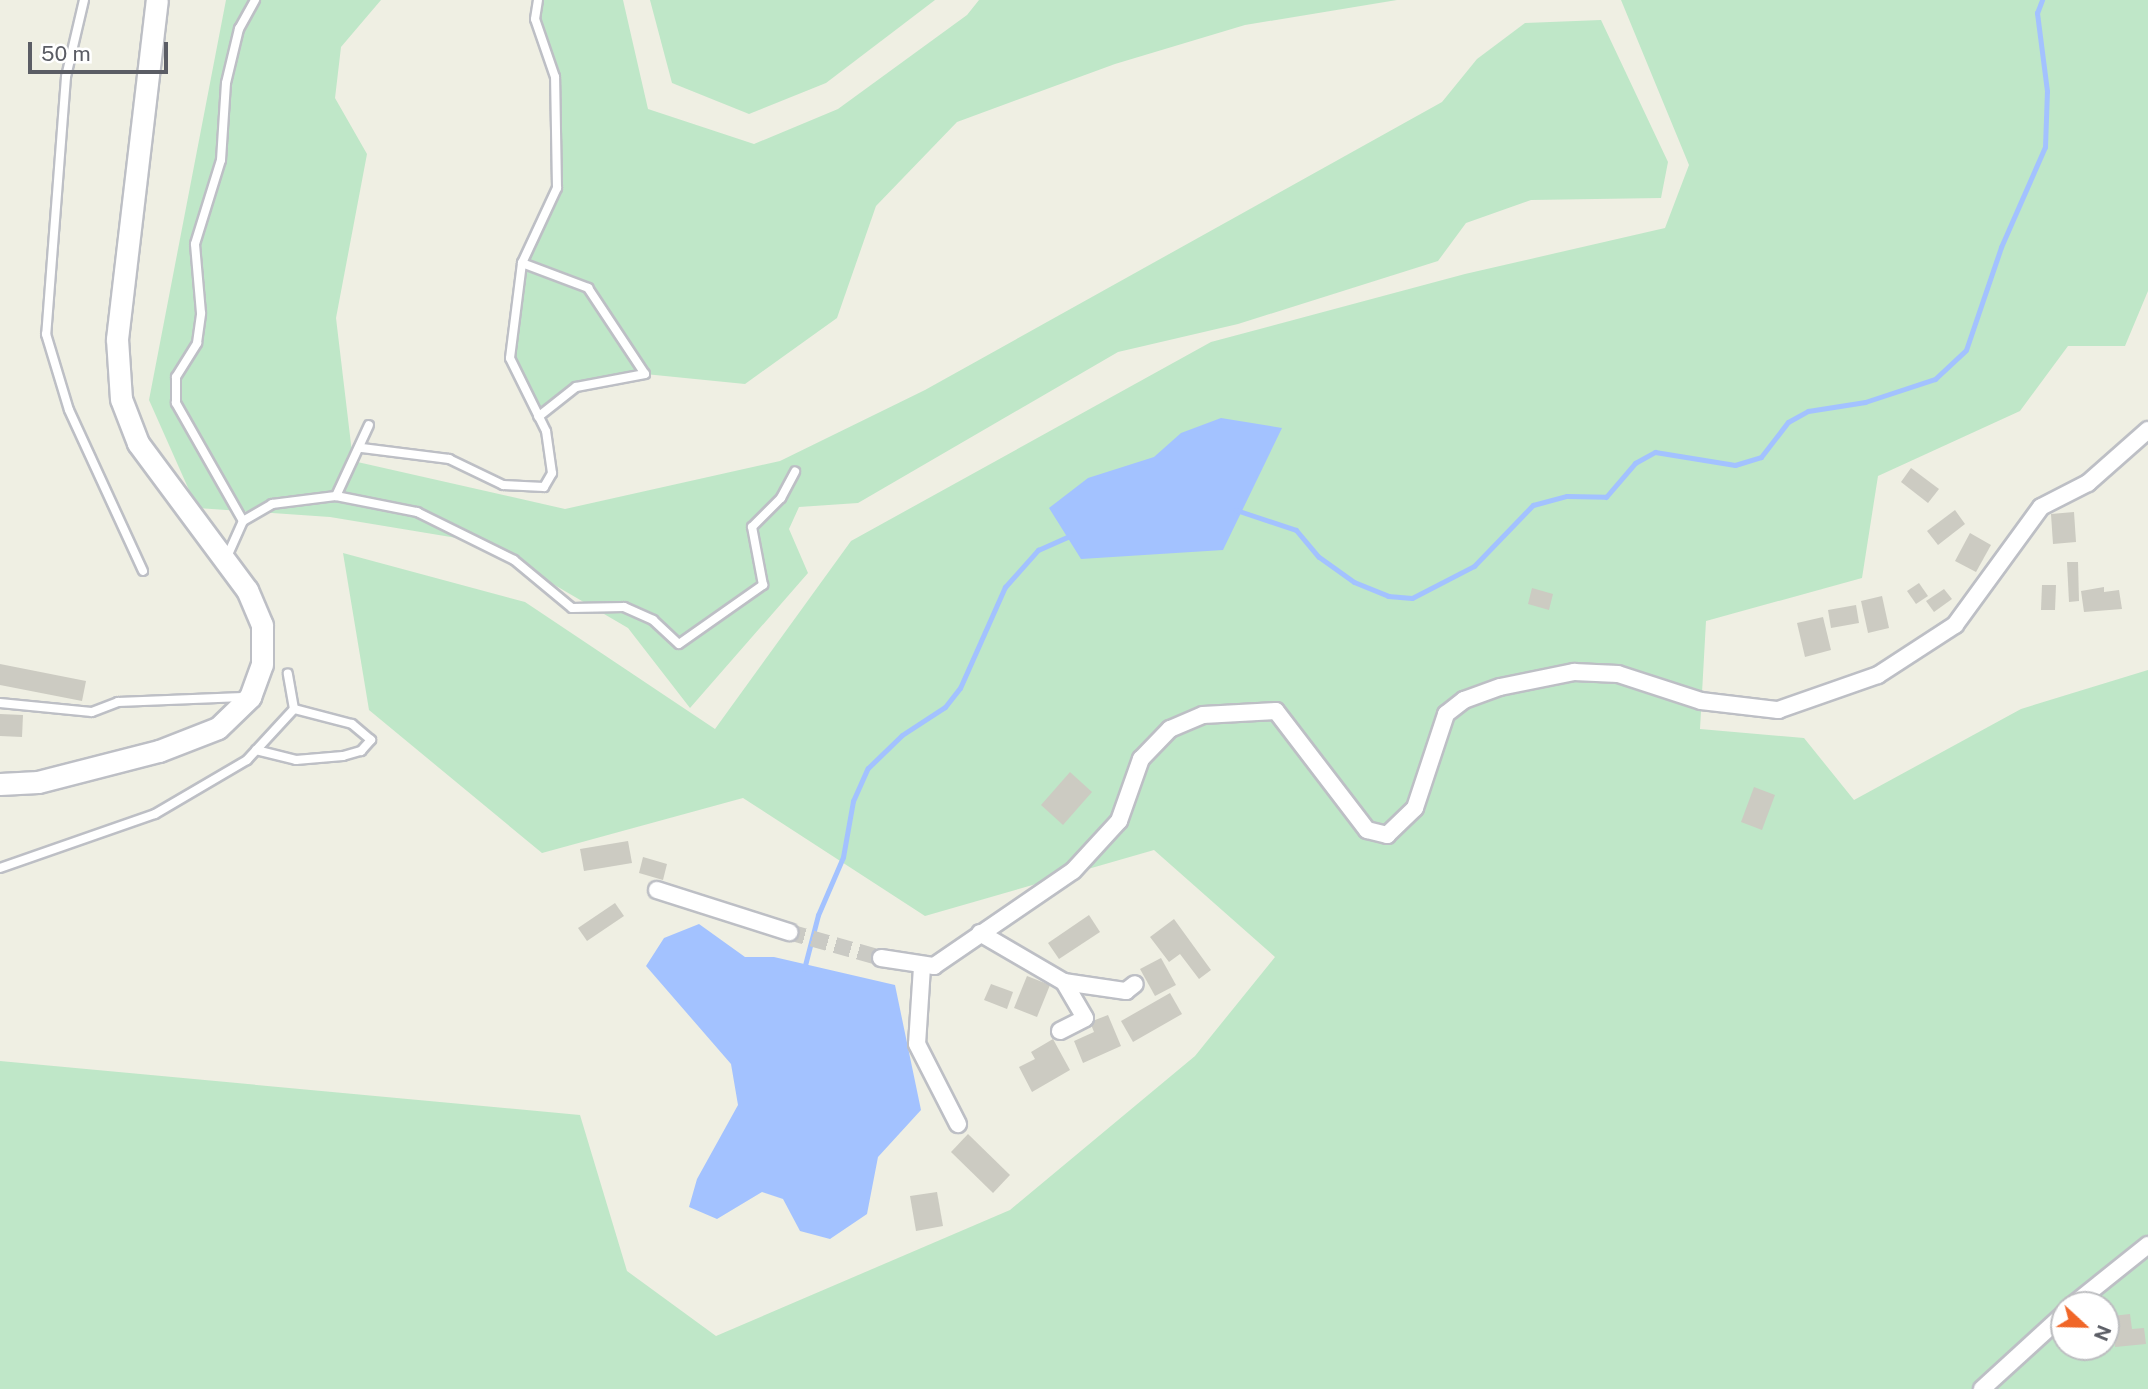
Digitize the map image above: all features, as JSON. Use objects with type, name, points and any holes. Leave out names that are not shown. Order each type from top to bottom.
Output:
[{"type":"street","points":[[0,784],[38,782],[159,751],[218,728],[250,697],[262,664],[262,625],[247,590],[138,443],[121,399],[117,339],[157,0]]},
{"type":"street","points":[[881,958],[922,967],[946,961],[980,933],[1073,871],[1119,821],[1141,759],[1170,729],[1203,715],[1276,711],[1367,830],[1387,835],[1415,808],[1446,714],[1464,700],[1500,687],[1574,672],[1618,674],[1701,701],[1778,710],[1878,675],[1968,611],[2041,507],[2088,483],[2148,430]]},
{"type":"street","points":[[657,890],[789,932]]},
{"type":"street","points":[[980,933],[1064,982],[1126,991],[1135,984]]},
{"type":"street","points":[[922,967],[916,1044],[958,1124]]},
{"type":"street","points":[[1060,1031],[1085,1018],[1064,982]]},
{"type":"street","points":[[2090,1291],[2148,1245]]},
{"type":"street","points":[[1982,1389],[2050,1327]]},
{"type":"lane","points":[[84,0],[66,77],[46,334],[69,410],[143,571]]},
{"type":"lane","points":[[243,521],[176,402],[176,377],[197,343],[201,313],[195,244],[221,160],[226,83],[239,29],[255,0]]},
{"type":"lane","points":[[362,448],[449,459],[503,485],[544,487],[552,473],[546,431],[510,358],[522,264],[557,188],[555,77],[535,19],[538,0]]},
{"type":"lane","points":[[522,264],[588,288],[645,374],[576,387],[538,416]]},
{"type":"lane","points":[[336,496],[362,448],[369,425]]},
{"type":"lane","points":[[225,560],[243,521],[272,504],[336,496],[417,512],[514,560],[572,608],[624,607],[653,620],[679,644],[763,585],[752,527],[781,498],[795,472]]},
{"type":"lane","points":[[288,674],[294,709]]},
{"type":"lane","points":[[0,704],[92,712],[118,702],[250,697]]},
{"type":"lane","points":[[0,868],[155,814],[256,750],[294,709]]},
{"type":"lane","points":[[256,750],[296,760],[343,756],[361,751],[371,740],[352,724],[294,709]]},
{"type":"green space","points":[[226,0],[381,0],[341,47],[335,98],[367,154],[336,318],[353,461],[565,509],[780,461],[925,390],[1442,102],[1477,59],[1525,23],[1601,20],[1668,162],[1661,198],[1531,200],[1466,223],[1438,261],[1238,324],[1118,352],[858,503],[799,507],[789,529],[808,573],[690,708],[628,628],[481,542],[330,517],[197,508],[149,400]]},
{"type":"green space","points":[[538,0],[623,0],[648,109],[754,144],[838,109],[967,15],[979,0],[1397,0],[1245,25],[1115,64],[957,122],[876,206],[837,318],[745,384],[645,374],[576,387],[538,417],[510,358],[522,263],[557,188],[555,77],[535,19]]},
{"type":"green space","points":[[650,0],[935,0],[826,83],[749,114],[672,83]]},
{"type":"green space","points":[[1621,0],[2148,0],[2148,291],[2125,346],[2068,346],[2020,411],[1878,476],[1862,578],[1706,621],[1700,729],[1804,738],[1854,800],[2021,709],[2148,670],[2148,1389],[0,1389],[0,1061],[580,1115],[627,1271],[716,1336],[1010,1210],[1195,1056],[1275,957],[1154,850],[925,916],[743,798],[542,853],[369,710],[343,553],[525,602],[715,729],[851,541],[1211,342],[1465,274],[1665,228],[1689,165]]},
{"type":"water","points":[[1221,418],[1282,428],[1223,550],[1081,559],[1049,508],[1088,478],[1154,457],[1181,433]]},
{"type":"water","points":[[699,924],[745,957],[774,957],[895,985],[921,1110],[878,1157],[867,1214],[830,1239],[800,1231],[783,1199],[762,1192],[717,1219],[689,1207],[697,1179],[738,1105],[731,1064],[646,966],[664,938]]},
{"type":"building","points":[[1911,468],[1939,489],[1928,503],[1901,482]]},
{"type":"building","points":[[1955,510],[1965,524],[1938,545],[1927,531]]},
{"type":"building","points":[[2074,512],[2076,542],[2053,544],[2051,514]]},
{"type":"building","points":[[1970,533],[1991,545],[1976,572],[1955,561]]},
{"type":"building","points":[[2067,562],[2078,562],[2079,601],[2069,602]]},
{"type":"building","points":[[1919,583],[1928,596],[1916,604],[1907,591]]},
{"type":"building","points":[[2042,585],[2056,585],[2055,610],[2041,610]]},
{"type":"building","points":[[2104,587],[2104,592],[2119,590],[2122,609],[2084,612],[2081,591]]},
{"type":"building","points":[[1532,588],[1553,594],[1549,610],[1528,604]]},
{"type":"building","points":[[1944,589],[1952,599],[1934,612],[1926,601]]},
{"type":"building","points":[[1882,596],[1889,628],[1868,633],[1861,601]]},
{"type":"building","points":[[1856,605],[1859,623],[1831,628],[1828,610]]},
{"type":"building","points":[[1823,617],[1831,650],[1805,657],[1797,623]]},
{"type":"building","points":[[0,664],[86,681],[82,701],[0,685]]},
{"type":"building","points":[[0,714],[23,715],[22,737],[0,736]]},
{"type":"building","points":[[1070,772],[1092,792],[1063,825],[1041,805]]},
{"type":"building","points":[[1754,787],[1775,795],[1762,830],[1741,822]]},
{"type":"building","points":[[628,841],[632,863],[584,871],[580,849]]},
{"type":"building","points":[[643,857],[667,864],[663,880],[639,873]]},
{"type":"building","points":[[615,903],[624,916],[587,941],[578,928]]},
{"type":"building","points":[[1089,915],[1100,932],[1059,959],[1048,943]]},
{"type":"building","points":[[1174,919],[1211,970],[1199,979],[1180,954],[1169,962],[1150,937]]},
{"type":"building","points":[[1161,958],[1176,985],[1155,996],[1140,969]]},
{"type":"building","points":[[1027,976],[1050,985],[1037,1017],[1014,1008]]},
{"type":"building","points":[[991,984],[1013,992],[1007,1009],[984,1000]]},
{"type":"building","points":[[1170,993],[1182,1014],[1133,1042],[1121,1021]]},
{"type":"building","points":[[1108,1015],[1121,1046],[1083,1063],[1074,1041],[1094,1032],[1090,1022]]},
{"type":"building","points":[[1053,1039],[1070,1070],[1032,1092],[1019,1067],[1035,1059],[1031,1052]]},
{"type":"building","points":[[968,1134],[1010,1175],[993,1193],[951,1152]]},
{"type":"building","points":[[937,1192],[943,1226],[916,1231],[910,1196]]},
{"type":"building","points":[[2130,1314],[2132,1329],[2144,1328],[2146,1344],[2120,1347],[2120,1315]]},
{"type":"waterway","points":[[1236,510],[1296,530],[1319,557],[1354,582],[1388,596],[1412,598],[1474,566],[1533,505],[1567,496],[1606,497],[1635,463],[1655,452],[1735,465],[1761,457],[1788,422],[1808,411],[1865,402],[1935,379],[1966,350],[2001,247],[2045,147],[2047,91],[2037,13],[2042,0]]},
{"type":"waterway","points":[[804,969],[818,915],[843,857],[853,801],[868,768],[902,735],[945,707],[960,688],[1005,587],[1038,550],[1071,535]]},
{"type":"tunnel","points":[[789,932],[881,958]]}]
